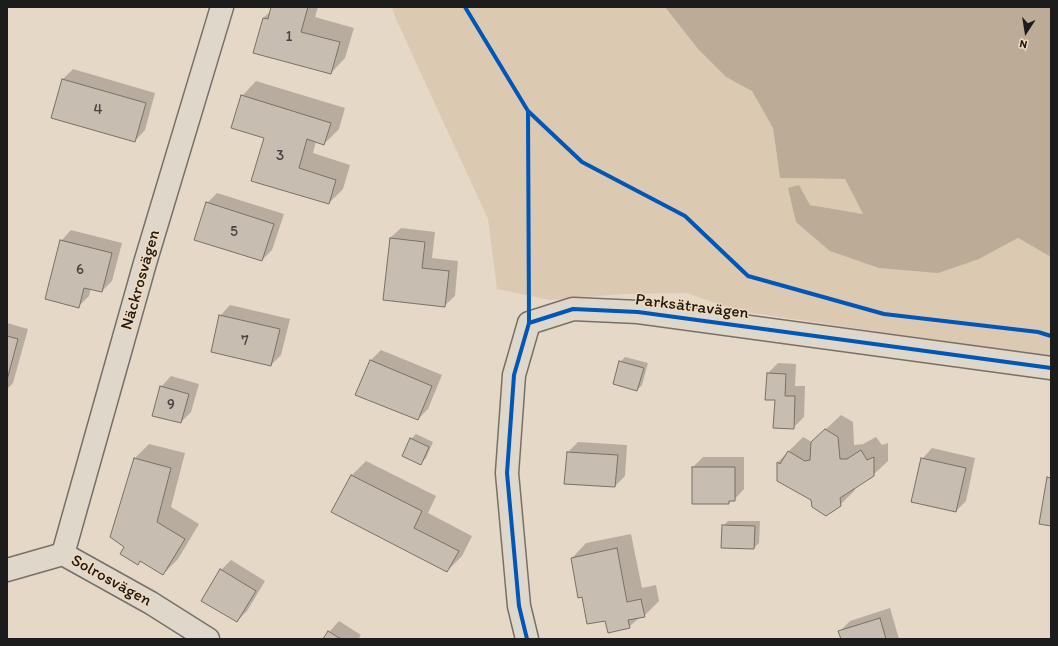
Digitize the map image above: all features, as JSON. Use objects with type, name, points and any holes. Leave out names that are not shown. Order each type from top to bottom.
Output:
[{"type":"street","name":"Näckrosvägen","points":[[63,554],[145,264],[222,7]]},
{"type":"street","name":"Parksätravägen","points":[[527,639],[519,606],[507,473],[514,375],[529,323],[573,309],[638,312],[1051,368]]},
{"type":"street","name":"Solrosvägen","points":[[7,570],[63,554],[151,603],[208,639]]},
{"type":"shaded area","points":[[392,7],[665,7],[698,49],[726,77],[752,90],[773,128],[780,178],[845,179],[863,214],[810,205],[799,185],[796,222],[979,259],[1018,238],[1051,257],[1051,357],[739,311],[686,293],[623,294],[550,300],[497,289],[488,219],[396,19]]},
{"type":"shaded area","points":[[665,7],[1051,7],[1051,257],[1018,238],[979,259],[938,273],[879,268],[830,251],[796,222],[788,188],[799,185],[810,205],[863,214],[845,179],[780,178],[773,128],[752,91],[726,77],[698,49]]},
{"type":"building","points":[[271,7],[308,7],[301,32],[340,42],[331,74],[253,53],[263,18],[268,19]]},
{"type":"building","points":[[62,79],[146,103],[135,142],[51,118]]},
{"type":"building","points":[[241,95],[331,123],[324,145],[307,139],[299,168],[336,180],[329,204],[251,181],[264,138],[231,128]]},
{"type":"building","points":[[206,202],[274,224],[262,261],[194,240]]},
{"type":"building","points":[[390,238],[425,242],[422,268],[449,271],[445,307],[383,300]]},
{"type":"building","points":[[60,240],[112,253],[102,292],[84,288],[79,308],[45,299]]},
{"type":"building","points":[[219,315],[280,329],[271,366],[211,352]]},
{"type":"building","points":[[7,336],[18,339],[7,380]]},
{"type":"building","points":[[370,360],[432,386],[418,420],[355,395]]},
{"type":"building","points":[[619,361],[644,368],[637,391],[613,384]]},
{"type":"building","points":[[767,373],[786,374],[785,396],[795,396],[794,429],[773,428],[775,400],[765,400]]},
{"type":"building","points":[[160,386],[189,394],[181,423],[152,416]]},
{"type":"building","points":[[825,429],[838,437],[840,459],[847,459],[861,450],[867,460],[874,457],[874,476],[840,498],[841,506],[826,516],[812,507],[811,500],[777,481],[777,462],[780,464],[788,451],[805,461],[810,460],[811,442]]},
{"type":"building","points":[[410,438],[429,447],[421,465],[402,456]]},
{"type":"building","points":[[567,452],[618,455],[615,487],[564,484]]},
{"type":"building","points":[[134,458],[171,468],[157,522],[185,539],[163,575],[140,561],[138,565],[120,554],[124,547],[110,537]]},
{"type":"building","points":[[921,458],[966,468],[956,512],[911,502]]},
{"type":"building","points":[[692,467],[735,467],[735,501],[729,501],[729,504],[692,504]]},
{"type":"building","points":[[351,475],[422,511],[414,528],[459,551],[447,572],[331,512]]},
{"type":"building","points":[[1047,477],[1051,478],[1051,526],[1039,524]]},
{"type":"building","points":[[722,525],[755,526],[754,549],[721,548]]},
{"type":"building","points":[[617,548],[627,602],[641,599],[645,617],[628,620],[630,628],[608,633],[605,621],[587,624],[582,597],[578,598],[571,558]]},
{"type":"building","points":[[220,569],[256,591],[237,622],[201,601]]},
{"type":"building","points":[[880,618],[886,639],[841,639],[838,631]]},
{"type":"building","points":[[328,631],[341,639],[323,639]]},
{"type":"cycle path","points":[[465,7],[528,111],[582,162],[685,216],[748,276],[884,314],[1038,332],[1051,336]]},
{"type":"cycle path","points":[[528,111],[529,323]]},
{"type":"cycle path","points":[[527,639],[519,606],[507,473],[514,375],[529,323],[573,309],[638,312],[1051,368]]}]
